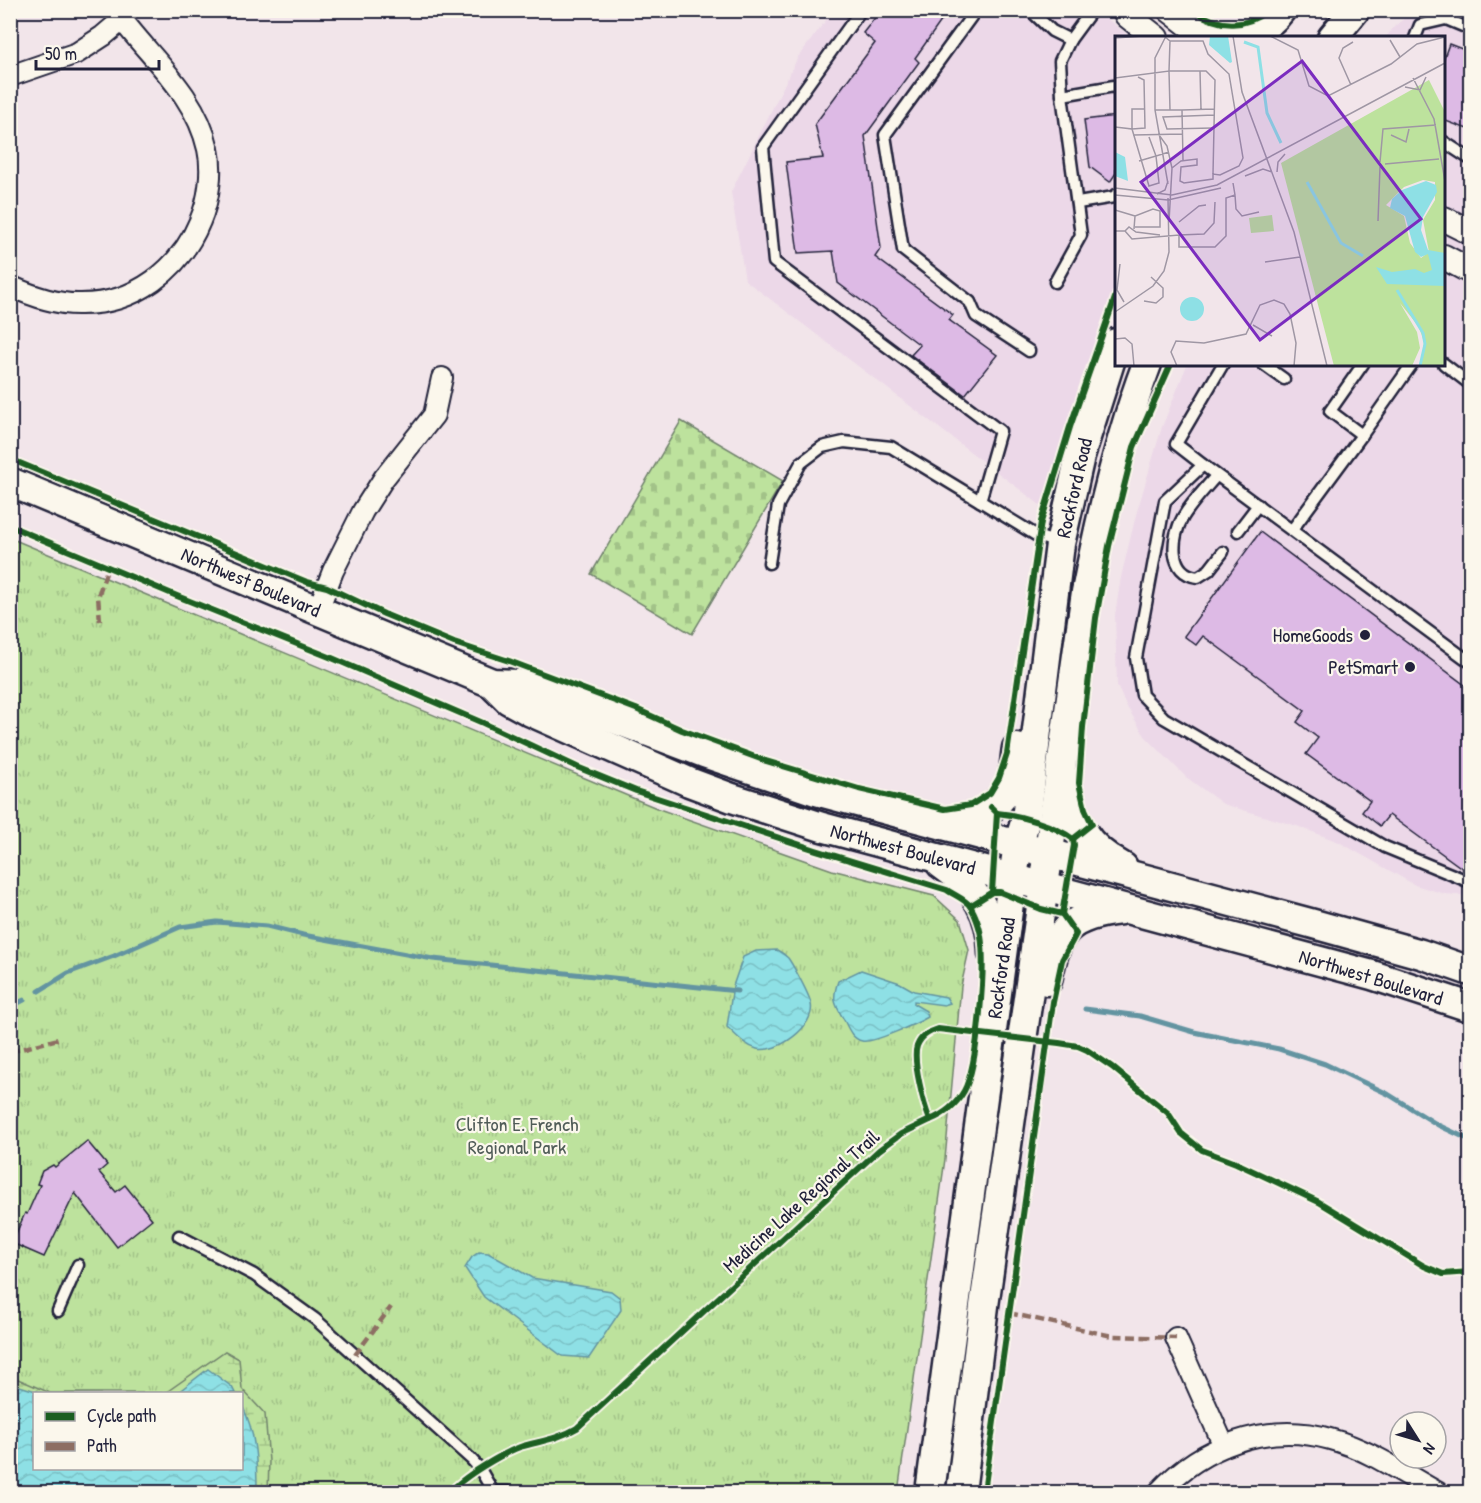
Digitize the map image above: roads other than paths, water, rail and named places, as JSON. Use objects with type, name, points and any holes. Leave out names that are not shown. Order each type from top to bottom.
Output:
[{"type":"main road","points":[[1214,36],[1253,32],[1263,28],[1281,10]]},
{"type":"main road","points":[[1280,36],[1299,10]]},
{"type":"main road","points":[[1334,36],[1357,10]]},
{"type":"main road","points":[[1342,36],[1357,10]]},
{"type":"main road","name":"Rockford Road","points":[[930,1492],[1013,878],[1018,845],[1026,819],[1060,544],[1080,456],[1115,346]]},
{"type":"main road","name":"Rockford Road","points":[[961,1492],[984,1305],[1086,592],[1096,538],[1121,439],[1146,366]]},
{"type":"main road","name":"Northwest Boulevard","points":[[10,482],[492,683],[518,684],[774,778],[934,824],[1321,926],[1420,954],[1470,971]]},
{"type":"main road","points":[[934,824],[962,823],[976,817],[997,802],[1011,783],[1024,691],[1031,663],[1047,641]]},
{"type":"main road","name":"Northwest Boulevard","points":[[492,683],[509,700],[531,712],[689,782],[732,798],[822,827],[1372,975],[1470,1007]]},
{"type":"main road","points":[[1064,747],[1068,793],[1072,810],[1086,838],[1107,858],[1149,881]]},
{"type":"main road","points":[[930,856],[963,880],[983,906],[990,920],[994,961],[999,981]]},
{"type":"main road","points":[[1019,1070],[1036,1049],[1053,951],[1060,936],[1070,926],[1089,915],[1129,909]]},
{"type":"street","points":[[1125,10],[1127,15],[1153,36]]},
{"type":"street","points":[[1170,10],[1214,36]]},
{"type":"street","points":[[10,76],[77,53],[103,36],[119,15],[185,94],[200,123],[209,151],[209,181],[205,208],[194,236],[178,260],[157,280],[132,294],[81,304],[51,301],[10,286]]},
{"type":"street","points":[[1445,220],[1470,232]]},
{"type":"street","points":[[1445,258],[1470,271]]},
{"type":"street","points":[[318,610],[333,571],[363,511],[384,478],[434,415],[442,378]]},
{"type":"street","points":[[1176,1338],[1224,1446]]},
{"type":"street","points":[[1159,1492],[1172,1477],[1200,1458],[1224,1446],[1245,1438],[1268,1434],[1301,1433],[1331,1439],[1365,1452],[1437,1492]]},
{"type":"lane","points":[[861,10],[763,147],[774,262],[999,431],[980,501]]},
{"type":"lane","points":[[976,10],[885,135],[903,250],[970,302],[976,316],[1029,351]]},
{"type":"lane","points":[[1030,10],[1052,31],[1070,40]]},
{"type":"lane","points":[[1055,282],[1081,235],[1062,95],[1060,61],[1070,40],[1092,10]]},
{"type":"lane","points":[[1416,36],[1420,25],[1446,19],[1470,29]]},
{"type":"lane","points":[[1062,95],[1115,87]]},
{"type":"lane","points":[[1445,143],[1470,159]]},
{"type":"lane","points":[[1077,203],[1115,196]]},
{"type":"lane","points":[[1445,365],[1470,384]]},
{"type":"lane","points":[[1222,366],[1176,444],[1216,476],[1470,662]]},
{"type":"lane","points":[[1266,366],[1284,379]]},
{"type":"lane","points":[[1362,366],[1330,411],[1362,435]]},
{"type":"lane","points":[[1292,530],[1411,366]]},
{"type":"lane","points":[[769,564],[778,506],[801,463],[822,447],[844,442],[891,447],[1039,537],[1060,544]]},
{"type":"lane","points":[[1203,465],[1165,501],[1136,658],[1142,695],[1164,718],[1385,848],[1470,882]]},
{"type":"lane","points":[[1216,476],[1182,518],[1174,549],[1180,570],[1187,576],[1198,578],[1209,570],[1222,552]]},
{"type":"lane","points":[[1238,531],[1258,505]]},
{"type":"lane","points":[[179,1236],[254,1275],[315,1319],[471,1459],[480,1469],[493,1492],[508,1492]]},
{"type":"lane","points":[[58,1311],[78,1265]]},
{"type":"water","points":[[777,950],[788,958],[805,988],[811,1004],[811,1012],[807,1021],[793,1037],[775,1047],[757,1049],[745,1043],[727,1027],[733,986],[743,957],[756,951]]},
{"type":"water","points":[[861,970],[900,983],[914,991],[946,997],[950,1003],[944,1005],[914,1001],[914,1004],[926,1011],[928,1017],[884,1036],[867,1041],[859,1040],[849,1030],[836,1005],[835,992],[838,981]]},
{"type":"water","points":[[479,1252],[488,1253],[532,1278],[611,1291],[620,1298],[621,1310],[589,1358],[562,1356],[484,1297],[465,1268],[472,1257]]},
{"type":"water","points":[[208,1369],[232,1387],[234,1392],[178,1392]]},
{"type":"water","points":[[10,1383],[39,1392],[33,1392],[33,1470],[243,1470],[243,1407],[253,1437],[257,1492],[11,1492]]},
{"type":"waterway","points":[[39,991],[68,973],[180,927],[217,922],[267,926],[303,935],[433,959],[737,991]]},
{"type":"waterway","points":[[10,1000],[18,1003],[24,1000]]},
{"type":"waterway","points":[[1085,1009],[1140,1016],[1194,1032],[1279,1049],[1325,1064],[1388,1094],[1438,1125],[1470,1140]]},
{"type":"place","name":"HomeGoods","points":[[1365,635]]},
{"type":"place","name":"PetSmart","points":[[1410,667]]},
{"type":"park label","name":"Clifton E. French Regional Park","points":[[517,1136]]}]
